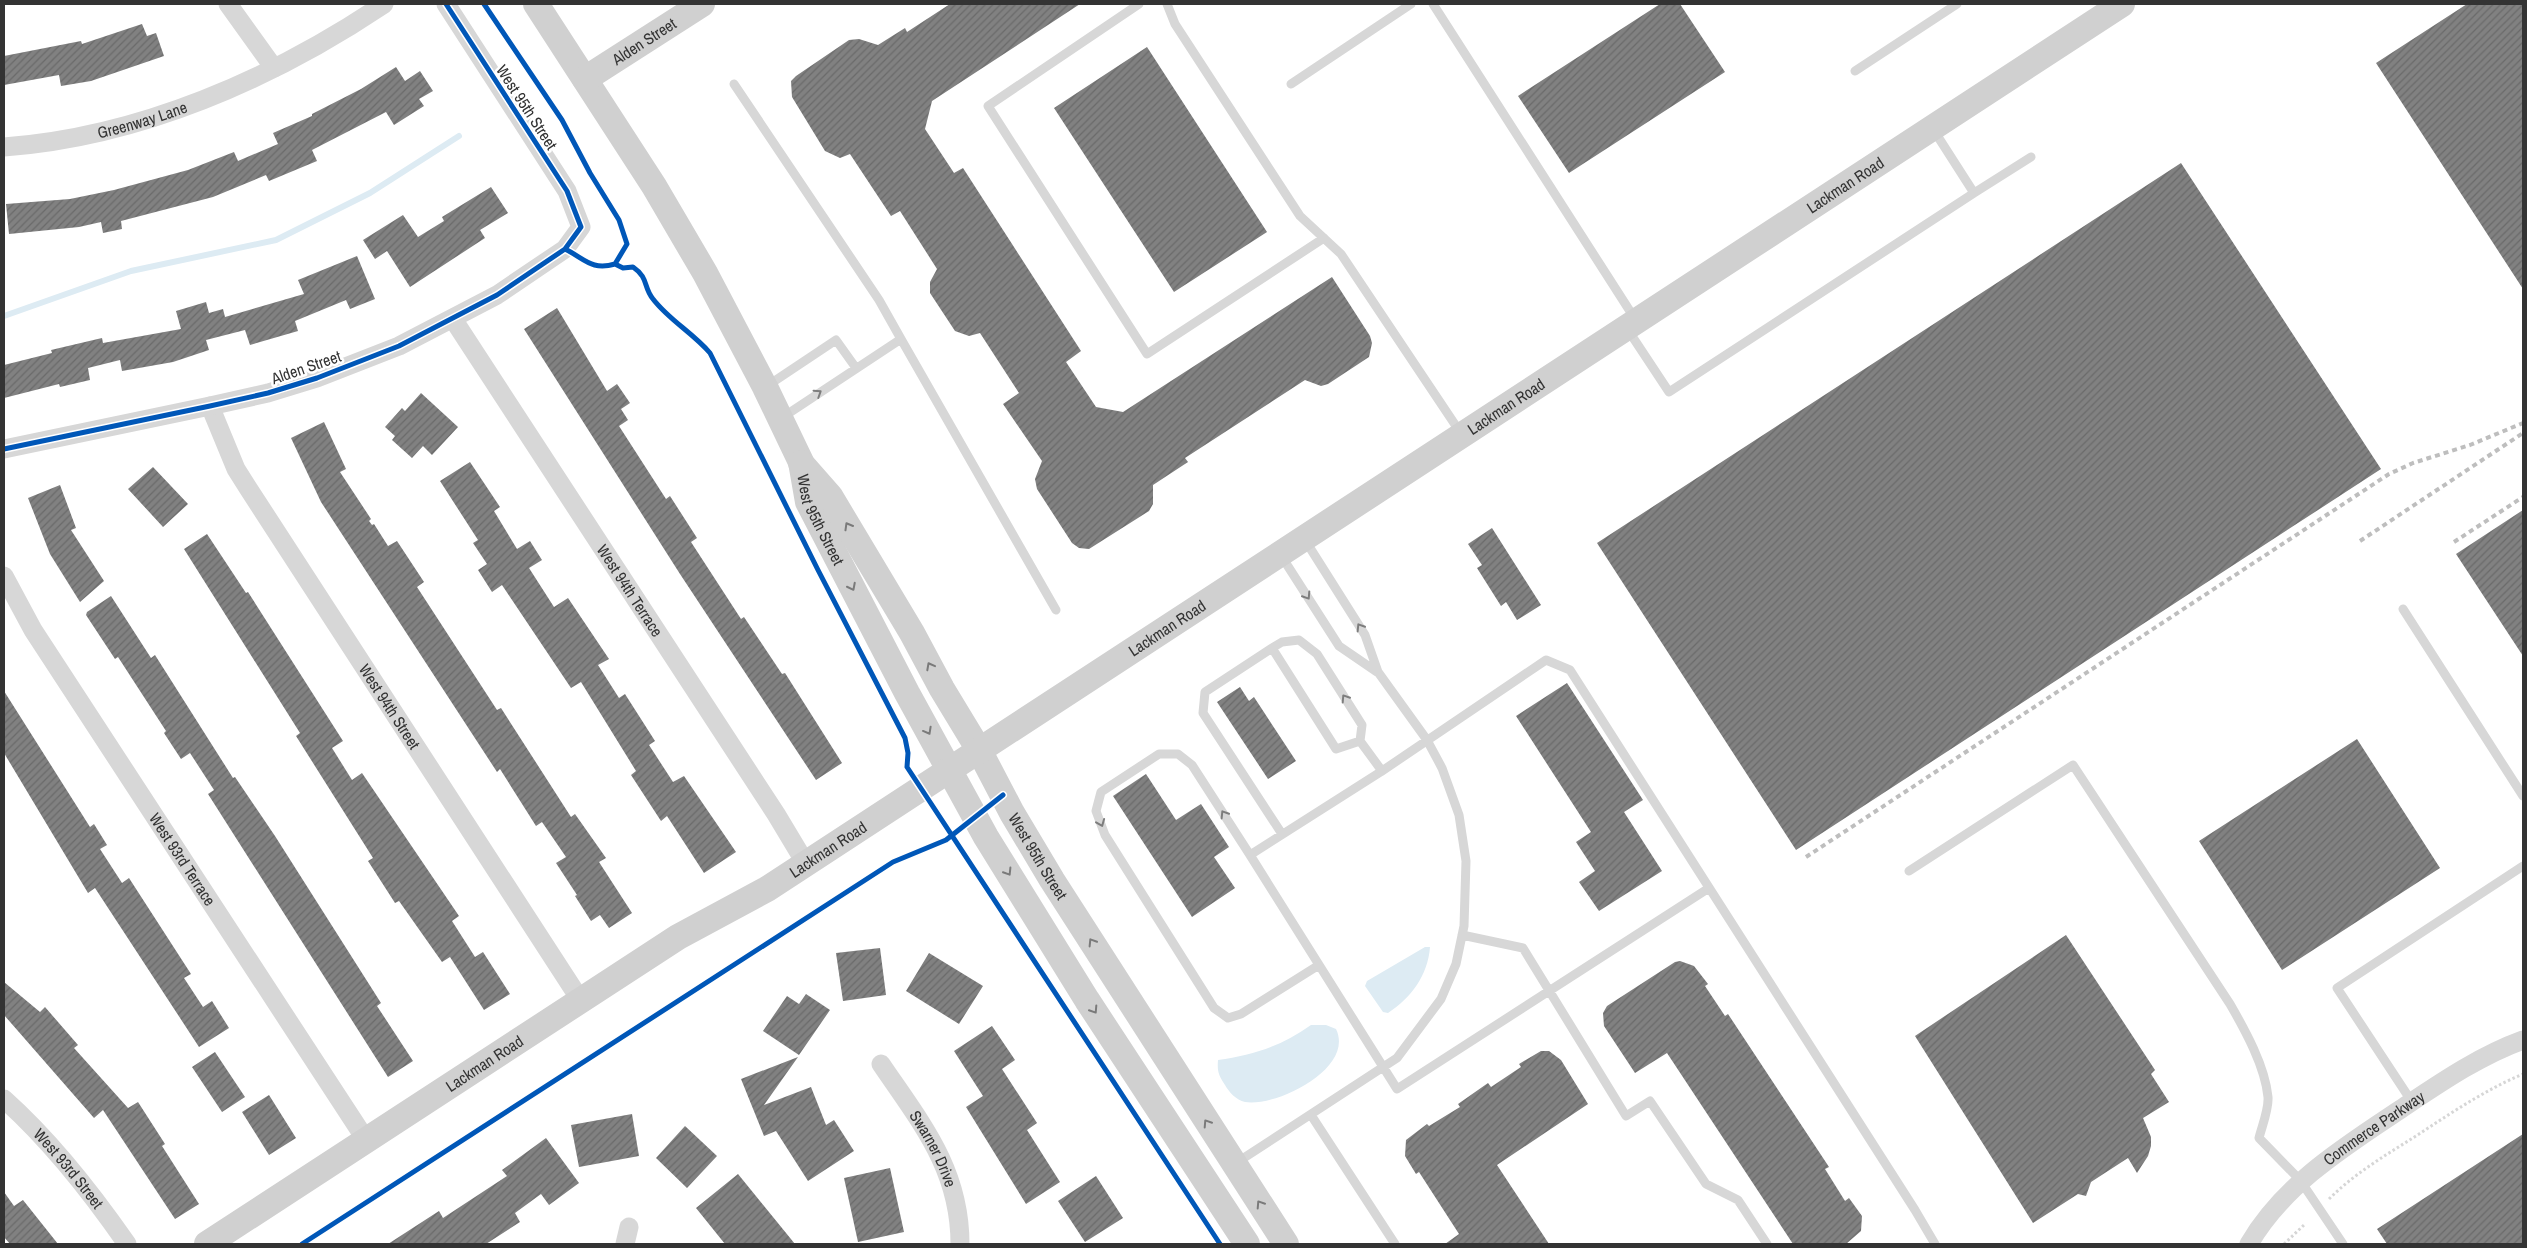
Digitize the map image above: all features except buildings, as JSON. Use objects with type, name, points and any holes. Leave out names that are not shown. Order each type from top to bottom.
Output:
[{"type":"main road","name":"West 95th Street","points":[[536,4],[654,186],[705,272],[766,387],[801,462],[830,496],[979,750],[1012,812],[1058,888],[1286,1244]]},
{"type":"main road","name":"Alden Street","points":[[586,79],[702,4]]},
{"type":"main road","name":"Lackman Road","points":[[207,1244],[678,937],[767,889],[806,864],[1305,540],[1631,324],[2122,4]]},
{"type":"main road","name":"West 95th Street","points":[[801,462],[808,502],[986,837],[1087,1000],[1247,1244]]},
{"type":"street","points":[[228,4],[238,15],[274,68]]},
{"type":"street","name":"Greenway Lane","points":[[4,147],[69,138],[147,119],[206,99],[313,48],[384,4]]},
{"type":"street","name":"West 95th Street","points":[[446,4],[567,191],[581,227]]},
{"type":"street","name":"Alden Street","points":[[4,449],[268,393],[318,378],[399,346],[497,294],[565,249],[581,227]]},
{"type":"street","name":"West 94th Terrace","points":[[453,319],[776,814],[806,864]]},
{"type":"street","name":"West 94th Street","points":[[210,406],[236,469],[581,1001]]},
{"type":"street","name":"West 93rd Terrace","points":[[4,576],[33,630],[366,1140]]},
{"type":"street","name":"Commerce Parkway","points":[[2249,1244],[2300,1180],[2347,1145],[2485,1057],[2523,1040]]},
{"type":"street","name":"Swarner Drive","points":[[881,1064],[927,1131],[942,1157],[953,1190],[959,1220],[960,1244]]},
{"type":"street","name":"West 93rd Street","points":[[4,1100],[62,1159],[102,1207],[127,1244]]},
{"type":"lane","points":[[1139,4],[988,106],[1147,354],[1324,238]]},
{"type":"lane","points":[[1167,4],[1176,24],[1300,216],[1341,254],[1462,435]]},
{"type":"lane","points":[[1291,84],[1411,4]]},
{"type":"lane","points":[[1433,4],[1631,324],[1669,392],[2031,157]]},
{"type":"lane","points":[[1855,71],[1957,4]]},
{"type":"lane","points":[[734,84],[879,300],[1056,610]]},
{"type":"lane","points":[[1932,128],[1974,193]]},
{"type":"lane","points":[[780,418],[902,339]]},
{"type":"lane","points":[[766,387],[836,340],[856,368]]},
{"type":"lane","points":[[1234,1164],[1397,1058],[1441,999],[1456,964],[1462,935],[1466,861],[1459,815],[1442,768],[1427,740],[1378,672],[1365,635],[1305,540]]},
{"type":"lane","points":[[1281,555],[1340,646],[1378,672]]},
{"type":"lane","points":[[2403,609],[2523,796]]},
{"type":"lane","points":[[1282,834],[1203,713],[1205,692],[1272,648],[1282,642],[1300,640],[1317,654],[1362,725],[1360,741],[1382,771]]},
{"type":"lane","points":[[1272,648],[1336,748],[1360,741]]},
{"type":"lane","points":[[1250,855],[1382,771],[1546,660],[1570,670],[1916,1210],[1935,1244]]},
{"type":"lane","points":[[1318,965],[1241,1014],[1228,1018],[1214,1008],[1105,835],[1096,811],[1101,792],[1158,754],[1178,754],[1192,765],[1397,1089],[1503,1023],[1709,888]]},
{"type":"lane","points":[[1909,871],[2073,765],[2239,1020],[2258,1063],[2268,1098],[2259,1138],[2300,1180],[2343,1244]]},
{"type":"lane","points":[[2412,1102],[2337,988],[2523,866]]},
{"type":"lane","points":[[1462,935],[1522,948],[1626,1116],[1650,1100],[1706,1184],[1738,1200],[1767,1244]]},
{"type":"lane","points":[[1311,1115],[1395,1244]]},
{"type":"path","points":[[2329,1199],[2345,1183],[2366,1168],[2440,1120],[2496,1086],[2523,1074]]},
{"type":"path","points":[[2284,1244],[2304,1225]]},
{"type":"shaded area","points":[[1425,947],[1430,947],[1429,957],[1417,985],[1396,1007],[1388,1013],[1383,1012],[1365,986],[1367,981]]},
{"type":"shaded area","points":[[1311,1025],[1326,1025],[1336,1029],[1339,1044],[1334,1058],[1324,1071],[1310,1082],[1275,1098],[1259,1102],[1245,1102],[1236,1098],[1221,1079],[1218,1060],[1243,1055],[1278,1044]]},
{"type":"waterway","points":[[4,316],[131,271],[276,240],[370,193],[459,136]]},
{"type":"railway","points":[[1806,857],[2389,474],[2413,463],[2470,445],[2523,423]]},
{"type":"railway","points":[[2360,541],[2523,433]]},
{"type":"railway","points":[[2454,542],[2523,497]]},
{"type":"cycle path","points":[[4,449],[268,393],[317,378],[399,346],[497,295],[565,249],[581,227],[567,191],[446,4]]},
{"type":"cycle path","points":[[484,4],[562,120],[590,173],[619,220],[627,244],[615,264],[607,266],[589,263],[565,249]]},
{"type":"cycle path","points":[[615,264],[623,268],[633,267],[638,271],[644,279],[650,295],[659,307],[710,353],[818,570],[905,738],[908,753],[907,767],[1220,1244]]},
{"type":"cycle path","points":[[302,1244],[893,862],[946,840],[1003,795]]}]
